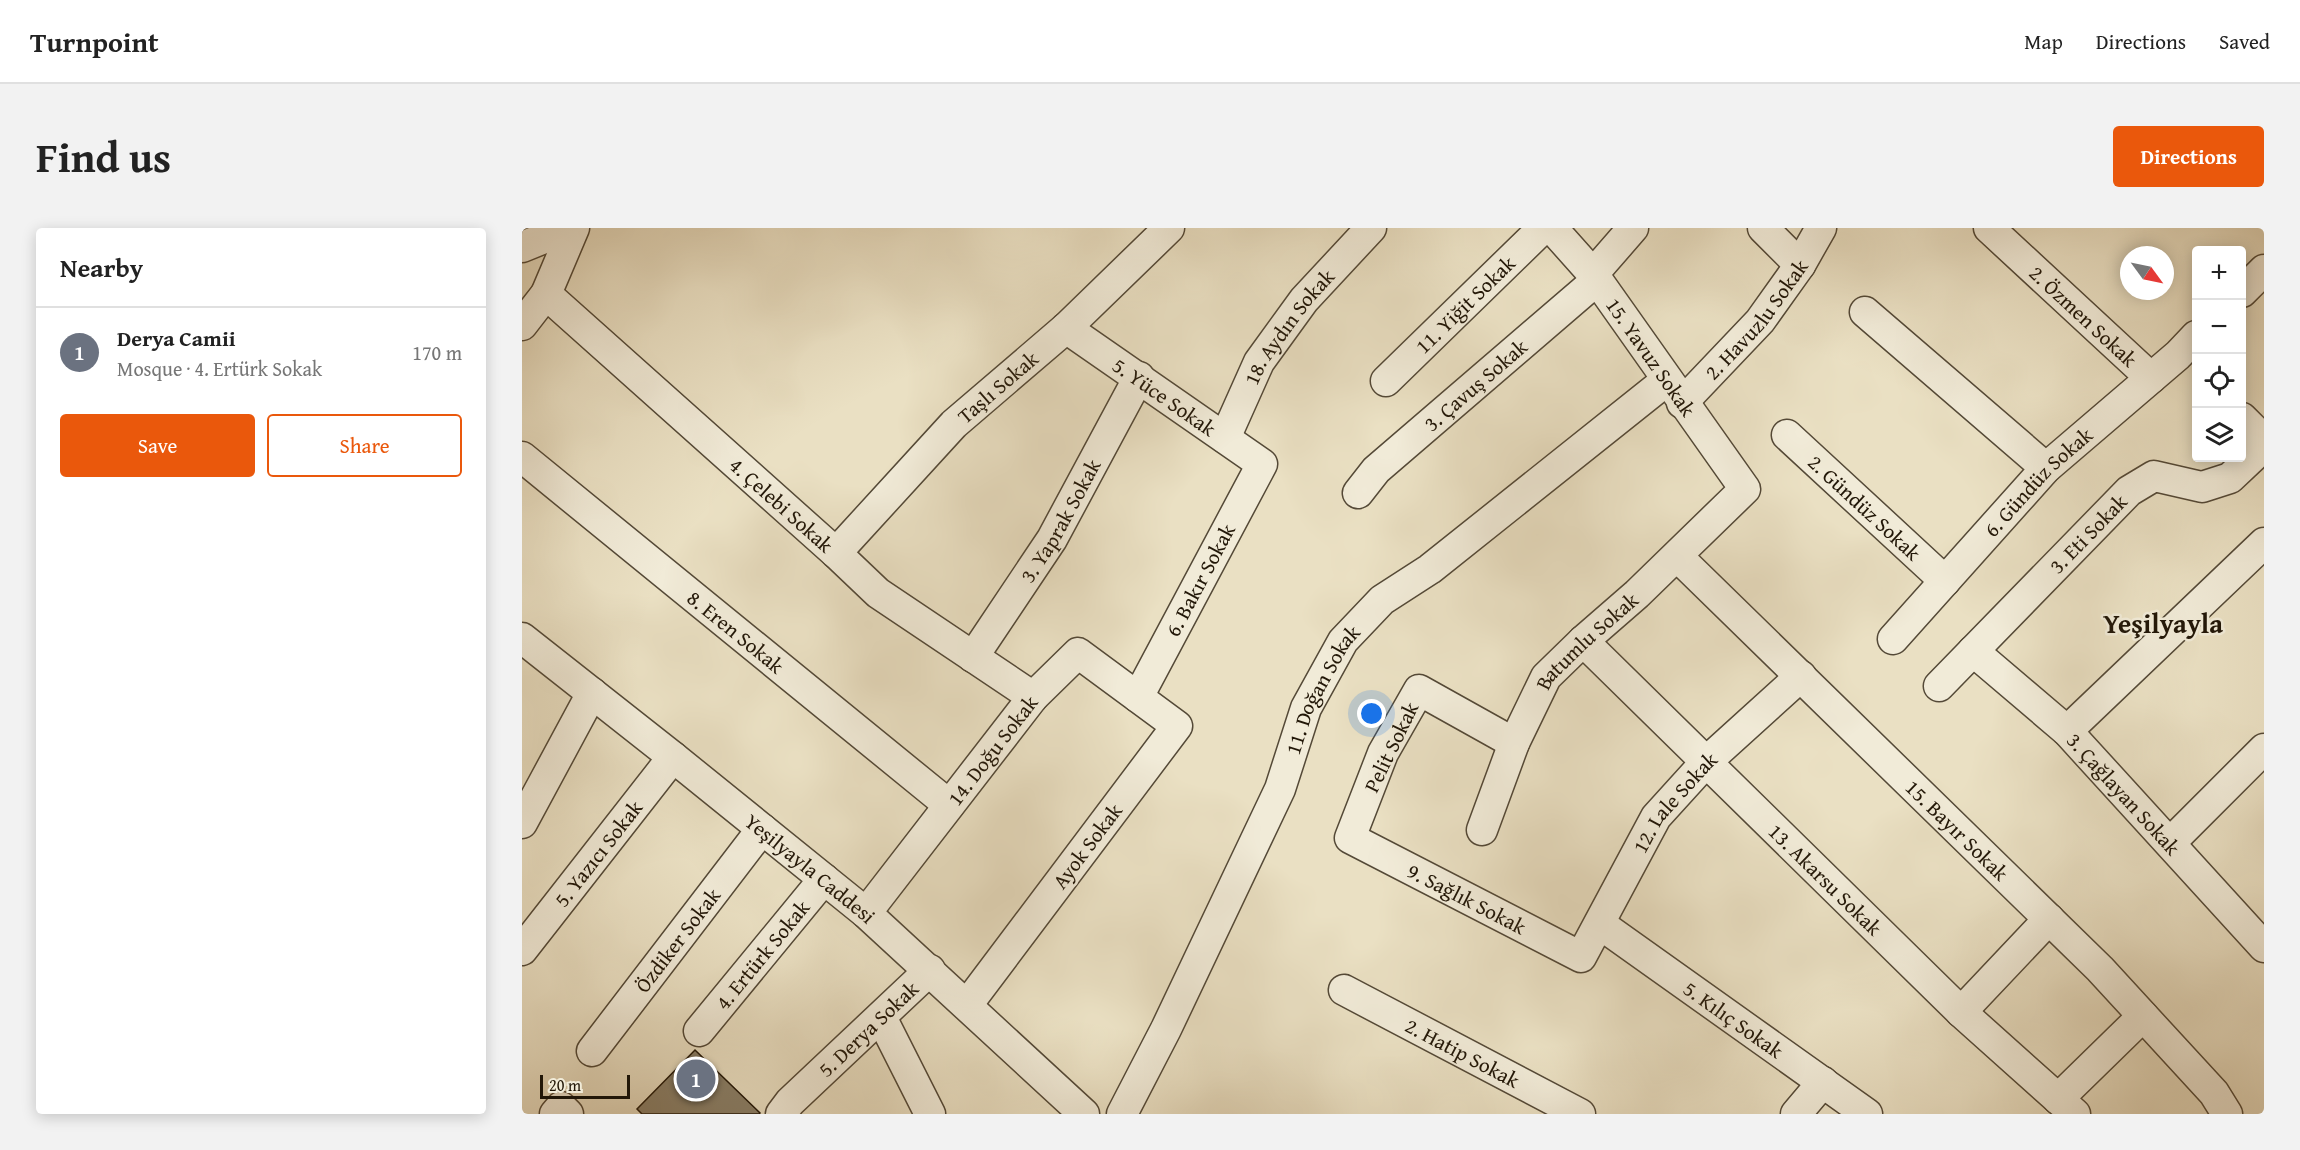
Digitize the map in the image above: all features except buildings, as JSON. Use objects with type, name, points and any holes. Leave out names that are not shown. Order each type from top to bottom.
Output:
[{"type":"street","points":[[522,247],[569,228]]},
{"type":"street","points":[[522,325],[546,294],[574,228]]},
{"type":"street","name":"Taşlı Sokak","points":[[836,553],[954,424],[1066,328],[1169,228]]},
{"type":"street","name":"18. Aydın Sokak","points":[[1225,438],[1259,362],[1304,300],[1371,228]]},
{"type":"street","name":"11. Yiğit Sokak","points":[[1386,381],[1543,228]]},
{"type":"street","name":"15. Yavuz Sokak","points":[[1552,228],[1595,277],[1674,392],[1745,489]]},
{"type":"street","name":"3. Çavuş Sokak","points":[[1358,493],[1376,470],[1595,277],[1633,228]]},
{"type":"street","points":[[1763,228],[1800,265]]},
{"type":"street","name":"2. Havuzlu Sokak","points":[[1674,392],[1760,321],[1800,265],[1821,228]]},
{"type":"street","name":"2. Özmen Sokak","points":[[1989,228],[2151,378]]},
{"type":"street","points":[[2246,287],[2264,270]]},
{"type":"street","name":"4. Çelebi Sokak","points":[[546,294],[878,593],[1033,697]]},
{"type":"street","points":[[1865,312],[2046,468]]},
{"type":"street","name":"5. Yüce Sokak","points":[[1066,328],[1262,464]]},
{"type":"street","name":"6. Gündüz Sokak","points":[[1893,639],[2046,468],[2151,378],[2190,355]]},
{"type":"street","name":"3. Yaprak Sokak","points":[[973,657],[1052,539],[1139,377]]},
{"type":"street","name":"11. Doğan Sokak","points":[[1122,1114],[1166,1029],[1280,789],[1306,708],[1343,642],[1382,600],[1430,569],[1674,392]]},
{"type":"street","points":[[2246,423],[2264,440]]},
{"type":"street","name":"2. Gündüz Sokak","points":[[1787,435],[1945,580]]},
{"type":"street","name":"3. Eti Sokak","points":[[1939,686],[2129,491],[2154,476],[2202,488],[2230,478],[2264,446]]},
{"type":"street","name":"8. Eren Sokak","points":[[522,457],[949,805]]},
{"type":"street","name":"6. Bakır Sokak","points":[[1138,697],[1262,464]]},
{"type":"street","name":"Batumlu Sokak","points":[[1482,830],[1514,743],[1546,676],[1582,641],[1637,594],[1745,489]]},
{"type":"street","points":[[2067,731],[2264,543]]},
{"type":"street","name":"15. Bayır Sokak","points":[[1677,556],[2100,969],[2214,1093],[2227,1114]]},
{"type":"street","name":"Yeşilyayla Caddesi","points":[[522,638],[866,913],[1084,1114]]},
{"type":"street","name":"13. Akarsu Sokak","points":[[1582,641],[1961,1012],[2066,1106]]},
{"type":"street","name":"3. Çağlayan Sokak","points":[[1973,651],[2067,731],[2264,947]]},
{"type":"street","name":"14. Doğu Sokak","points":[[866,913],[1033,697],[1078,652],[1138,697]]},
{"type":"street","name":"12. Lale Sokak","points":[[1581,957],[1656,817],[1706,762],[1801,676]]},
{"type":"street","name":"Pelit Sokak","points":[[1350,838],[1383,753],[1419,690],[1514,743]]},
{"type":"street","points":[[522,823],[592,693]]},
{"type":"street","name":"Ayok Sokak","points":[[967,1005],[1177,726],[1138,697]]},
{"type":"street","name":"5. Yazıcı Sokak","points":[[522,950],[673,757]]},
{"type":"street","points":[[2170,843],[2261,757]]},
{"type":"street","name":"Özdiker Sokak","points":[[592,1051],[762,829]]},
{"type":"street","name":"9. Sağlık Sokak","points":[[1350,838],[1581,957]]},
{"type":"street","name":"4. Ertürk Sokak","points":[[699,1031],[824,879]]},
{"type":"street","points":[[1961,1012],[2049,919]]},
{"type":"street","name":"5. Kılıç Sokak","points":[[1600,924],[1867,1114]]},
{"type":"street","name":"5. Derya Sokak","points":[[789,1110],[930,970]]},
{"type":"street","name":"2. Hatip Sokak","points":[[1344,990],[1580,1114]]},
{"type":"street","points":[[2066,1106],[2143,1016]]},
{"type":"street","points":[[881,1017],[930,1114]]},
{"type":"street","points":[[1796,1114],[1823,1082]]},
{"type":"street","points":[[555,1114],[561,1107],[568,1114]]},
{"type":"place","name":"Derya Camii","points":[[696,1079]]},
{"type":"district","name":"Yeşilyayla","points":[[2163,623]]}]
